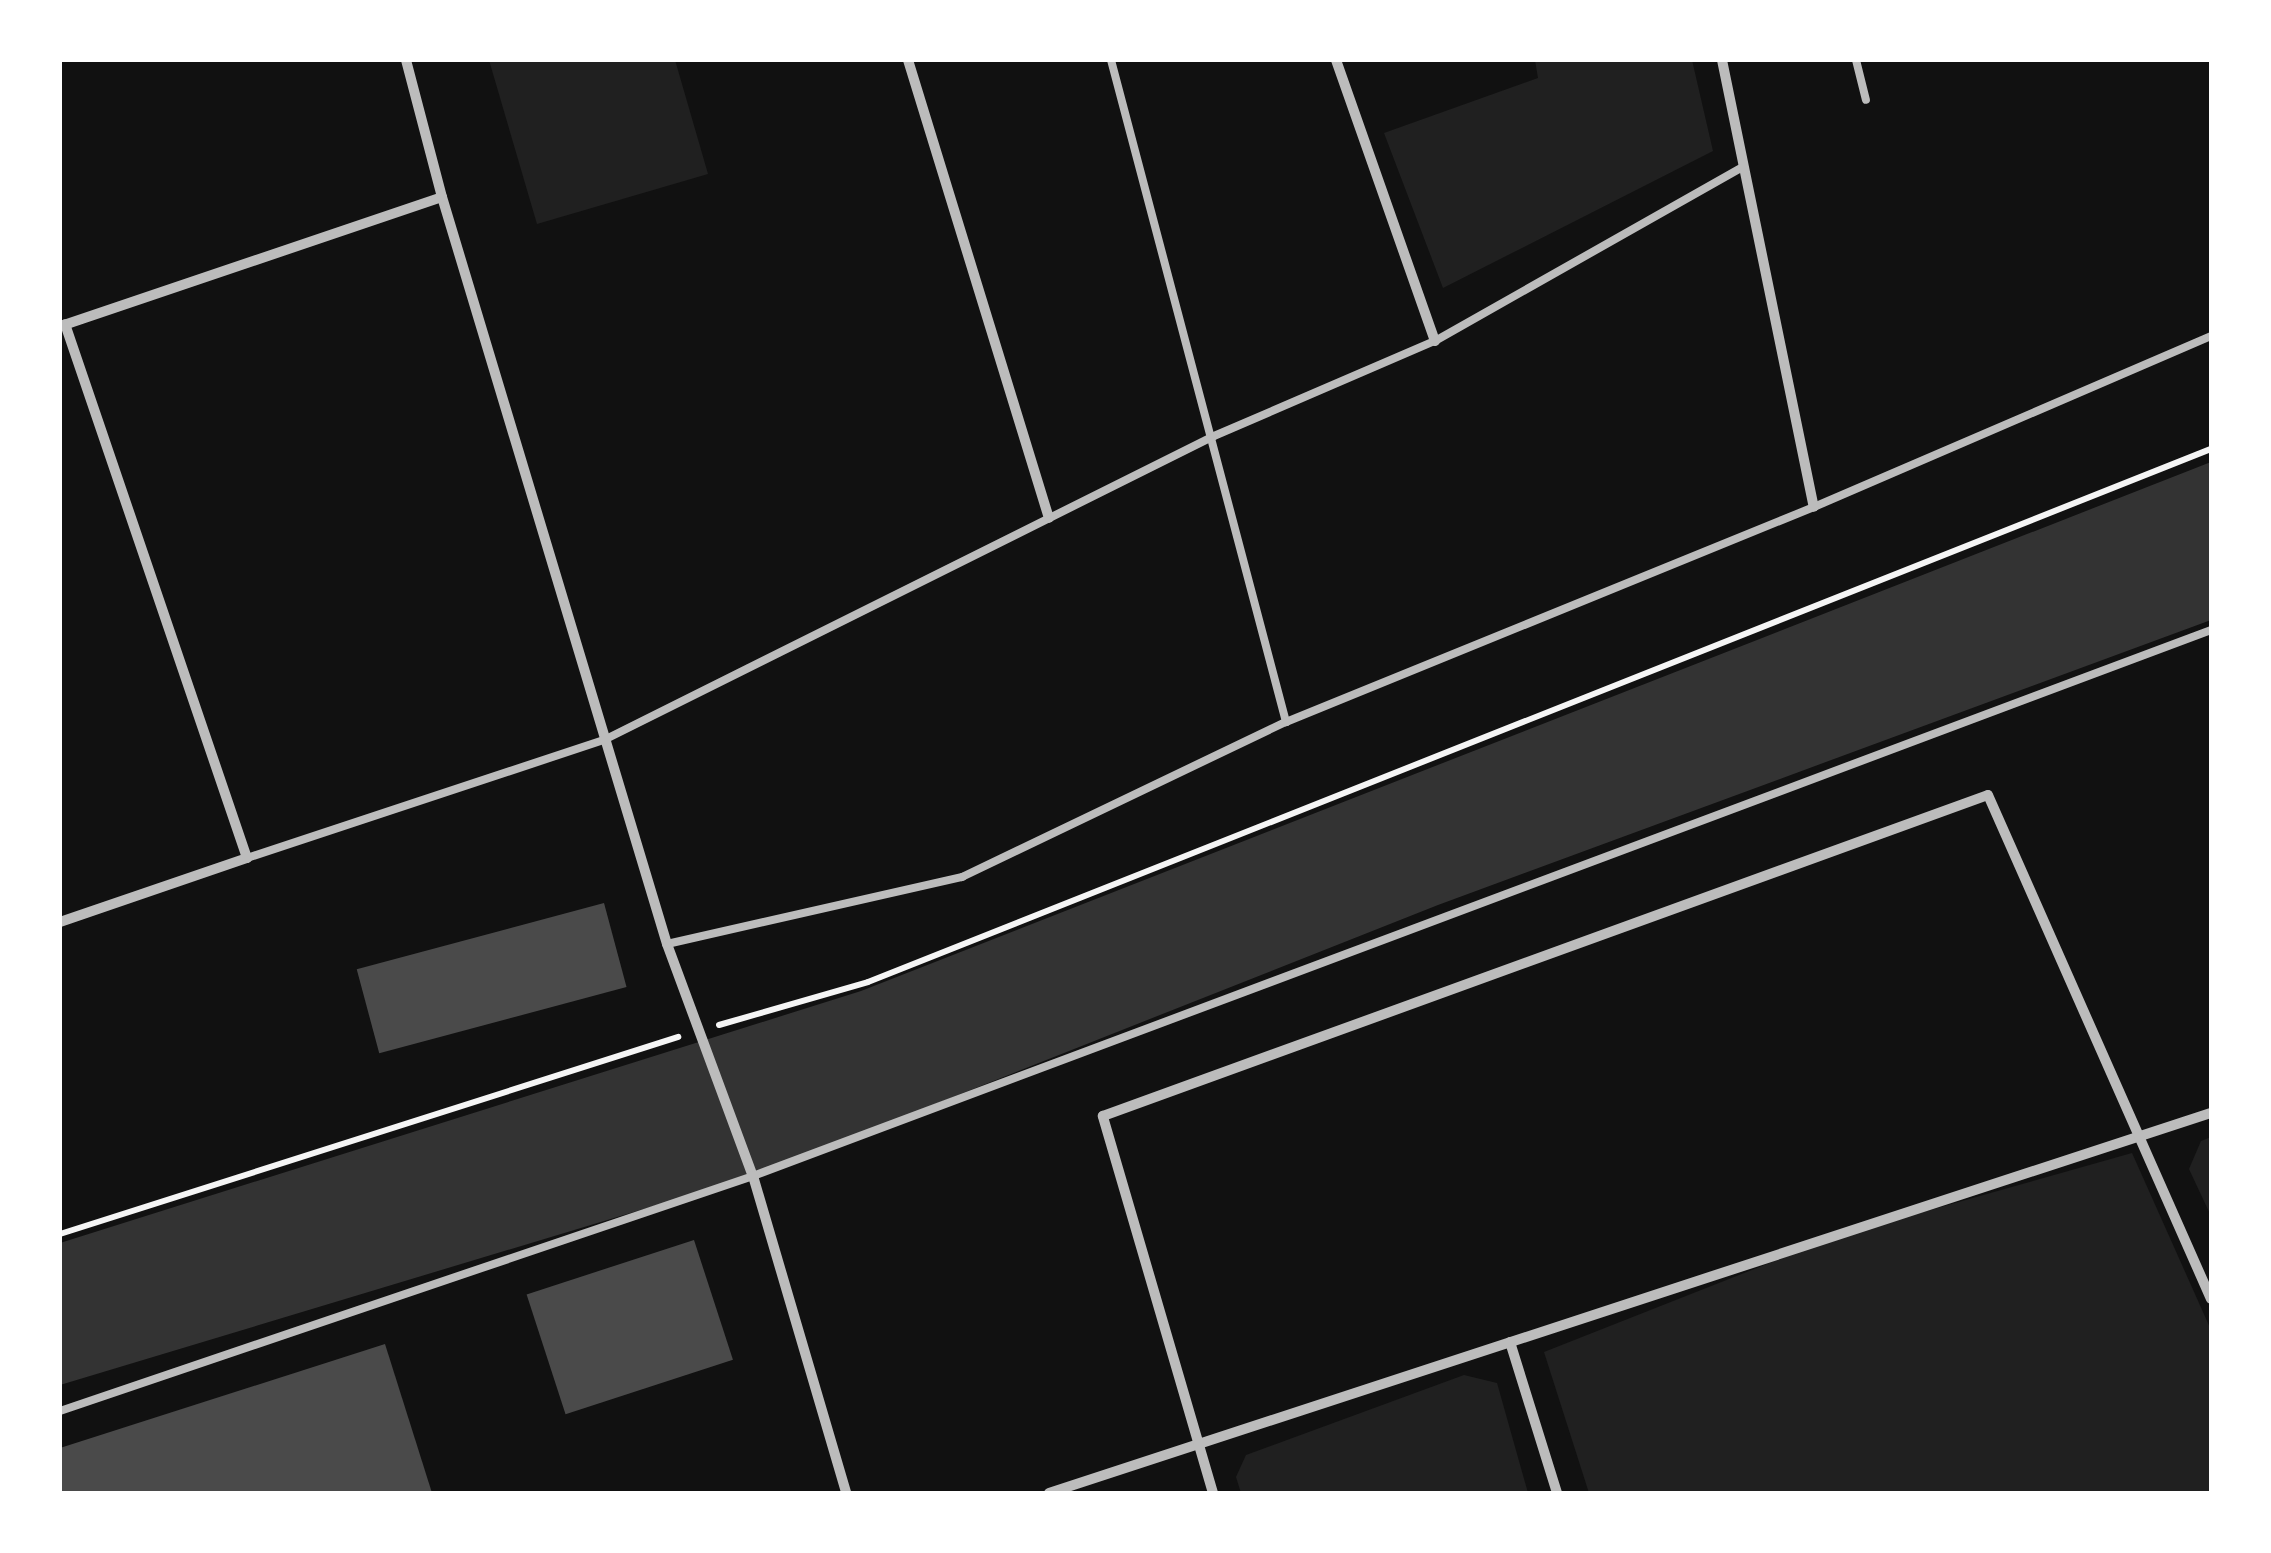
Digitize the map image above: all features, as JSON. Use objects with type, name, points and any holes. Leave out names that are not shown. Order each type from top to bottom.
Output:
[{"type":"street","points":[[406,60],[442,197],[668,944],[752,1176],[846,1493]]},
{"type":"street","points":[[908,60],[1049,518]]},
{"type":"street","points":[[1336,60],[1435,342]]},
{"type":"street","points":[[1722,60],[1814,507]]},
{"type":"street","points":[[60,922],[247,858],[62,325],[442,197]]},
{"type":"street","points":[[1213,1493],[1103,1116],[1988,794],[2211,1300]]},
{"type":"street","points":[[1049,1493],[2211,1113]]},
{"type":"street","points":[[1510,1342],[1557,1493]]},
{"type":"lane","points":[[1111,60],[1214,436],[1286,722]]},
{"type":"lane","points":[[1856,60],[1866,100]]},
{"type":"lane","points":[[247,858],[606,739],[1214,436],[1435,342],[1744,166]]},
{"type":"lane","points":[[668,944],[962,876],[1286,722],[1814,507],[2211,336]]},
{"type":"lane","points":[[60,1410],[752,1176],[2211,630]]},
{"type":"path","points":[[60,1234],[868,982],[2211,449]]},
{"type":"shaded area","points":[[489,60],[675,60],[708,174],[537,224]]},
{"type":"shaded area","points":[[1535,60],[1692,60],[1713,151],[1443,288],[1384,133],[1538,78]]},
{"type":"shaded area","points":[[2211,462],[2211,620],[1438,905],[753,1176],[60,1385],[60,1243],[861,991]]},
{"type":"shaded area","points":[[2211,1137],[2211,1216],[2189,1169],[2201,1141]]},
{"type":"shaded area","points":[[2132,1153],[2211,1330],[2211,1493],[1589,1493],[1544,1352],[1838,1236]]},
{"type":"shaded area","points":[[1464,1375],[1497,1383],[1528,1493],[1241,1493],[1236,1477],[1246,1455]]},
{"type":"building","points":[[604,903],[627,987],[379,1053],[357,969]]},
{"type":"building","points":[[694,1240],[733,1360],[566,1414],[527,1294]]},
{"type":"building","points":[[385,1344],[432,1493],[60,1493],[60,1448]]}]
